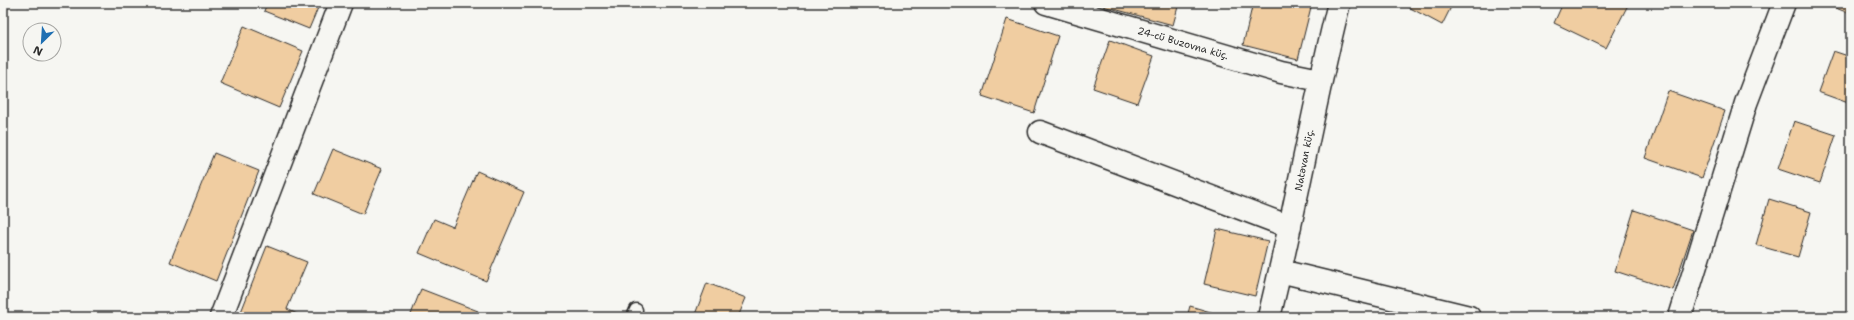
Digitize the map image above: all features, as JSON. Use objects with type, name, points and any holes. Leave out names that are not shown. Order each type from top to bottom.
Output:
[{"type":"street","points":[[221,317],[340,3]]},
{"type":"street","name":"24-cü Buzovna küç.","points":[[1046,3],[1281,72],[1320,80]]},
{"type":"street","name":"Natəvan küç.","points":[[1269,317],[1290,227],[1320,80],[1339,3]]},
{"type":"street","points":[[1680,317],[1746,103],[1784,3]]},
{"type":"street","points":[[1040,132],[1290,227]]},
{"type":"street","points":[[1280,271],[1469,317]]},
{"type":"building","points":[[267,3],[320,3],[309,29],[264,11]]},
{"type":"building","points":[[1104,3],[1179,3],[1173,25],[1103,6]]},
{"type":"building","points":[[1253,3],[1312,3],[1298,59],[1243,45]]},
{"type":"building","points":[[1401,3],[1453,3],[1442,25]]},
{"type":"building","points":[[1563,3],[1629,3],[1606,48],[1554,23]]},
{"type":"building","points":[[1823,3],[1851,3],[1851,14]]},
{"type":"building","points":[[1007,19],[1058,36],[1034,113],[982,96]]},
{"type":"building","points":[[244,26],[303,51],[279,108],[220,83]]},
{"type":"building","points":[[1110,40],[1154,56],[1137,103],[1093,88]]},
{"type":"building","points":[[1833,51],[1851,57],[1851,104],[1818,92]]},
{"type":"building","points":[[1668,91],[1725,111],[1702,178],[1645,158]]},
{"type":"building","points":[[1794,121],[1836,135],[1820,183],[1778,169]]},
{"type":"building","points":[[333,149],[382,169],[363,214],[314,194]]},
{"type":"building","points":[[214,153],[259,171],[216,281],[170,262]]},
{"type":"building","points":[[477,171],[524,192],[486,281],[419,253],[434,219],[453,227]]},
{"type":"building","points":[[1769,199],[1811,212],[1798,257],[1756,245]]},
{"type":"building","points":[[1634,210],[1693,230],[1673,290],[1615,271]]},
{"type":"building","points":[[1217,229],[1268,241],[1255,296],[1204,284]]},
{"type":"building","points":[[267,246],[307,262],[287,309],[303,317],[239,317]]},
{"type":"building","points":[[707,283],[746,298],[738,317],[694,317]]},
{"type":"building","points":[[421,289],[478,311],[475,317],[410,317]]},
{"type":"building","points":[[1190,306],[1228,317],[1187,317]]}]
